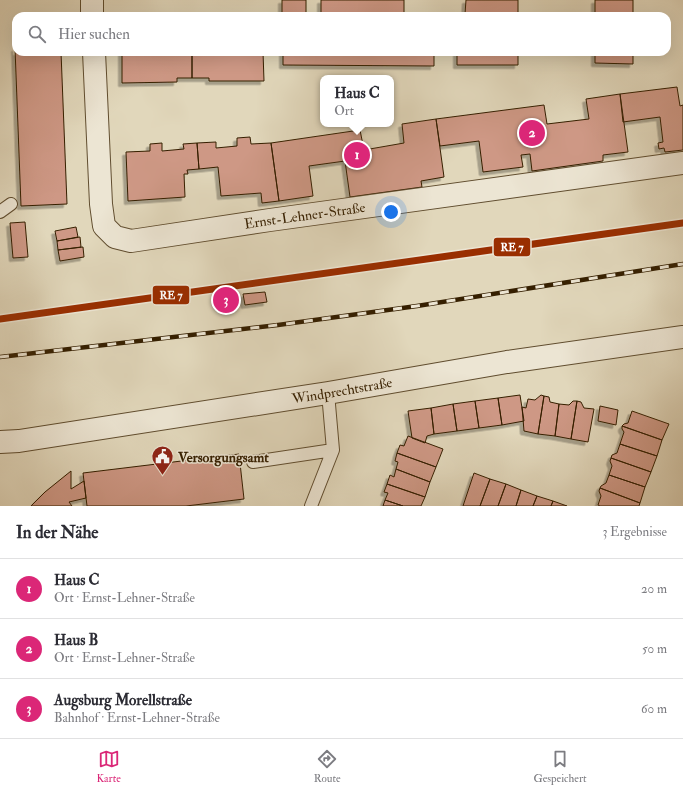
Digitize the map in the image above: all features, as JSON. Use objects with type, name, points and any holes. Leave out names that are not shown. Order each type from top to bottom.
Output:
[{"type":"street","points":[[92,0],[92,12]]},
{"type":"street","name":"Ernst-Lehner-Straße","points":[[94,56],[101,204],[104,226],[114,237],[131,242],[270,220],[683,163]]},
{"type":"street","name":"Windprechtstraße","points":[[0,442],[19,441],[328,393],[507,362],[683,337]]},
{"type":"lane","points":[[0,212],[11,204]]},
{"type":"lane","points":[[311,506],[333,450],[328,393]]},
{"type":"lane","points":[[254,462],[333,450]]},
{"type":"building","points":[[282,0],[306,0],[306,12],[282,12]]},
{"type":"building","points":[[321,0],[404,0],[404,12],[321,12]]},
{"type":"building","points":[[466,0],[518,0],[518,12],[465,12]]},
{"type":"building","points":[[595,0],[633,0],[633,12],[595,12]]},
{"type":"building","points":[[15,56],[61,56],[67,204],[21,206]]},
{"type":"building","points":[[122,56],[192,56],[192,78],[177,78],[177,82],[122,83]]},
{"type":"building","points":[[192,56],[263,56],[264,81],[209,81],[209,78],[192,78]]},
{"type":"building","points":[[283,56],[434,56],[434,66],[283,65]]},
{"type":"building","points":[[457,56],[518,56],[518,65],[457,65]]},
{"type":"building","points":[[595,56],[633,56],[633,64],[595,63]]},
{"type":"building","points":[[677,87],[680,106],[683,105],[683,150],[665,152],[664,148],[659,149],[658,143],[663,142],[660,117],[623,122],[620,94]]},
{"type":"building","points":[[620,94],[628,152],[603,155],[603,161],[532,171],[530,154],[521,155],[523,167],[483,172],[479,141],[440,146],[436,119],[544,105],[547,124],[589,119],[586,99]]},
{"type":"building","points":[[436,119],[444,177],[421,181],[422,187],[350,197],[345,161],[309,166],[313,196],[279,201],[271,143],[360,130],[364,150],[404,143],[402,124]]},
{"type":"building","points":[[250,137],[251,144],[271,143],[279,201],[262,203],[261,193],[221,196],[218,167],[199,169],[197,143],[216,142],[216,148],[237,146],[237,138]]},
{"type":"building","points":[[162,143],[162,151],[184,149],[183,144],[197,143],[199,169],[187,170],[188,174],[184,174],[185,197],[128,201],[126,152],[150,151],[150,144]]},
{"type":"building","points":[[25,222],[28,257],[13,258],[10,223]]},
{"type":"building","points":[[76,227],[78,237],[57,241],[55,231]]},
{"type":"building","points":[[80,237],[81,247],[58,250],[57,241]]},
{"type":"building","points":[[83,247],[84,257],[60,261],[58,250]]},
{"type":"building","points":[[265,292],[267,302],[245,305],[243,294]]},
{"type":"building","points":[[520,395],[524,421],[502,425],[498,398]]},
{"type":"building","points":[[541,395],[544,396],[538,434],[524,431],[522,407],[526,408],[528,399],[535,400]]},
{"type":"building","points":[[544,396],[549,397],[550,402],[559,404],[555,436],[538,434]]},
{"type":"building","points":[[498,398],[502,425],[479,428],[475,401]]},
{"type":"building","points":[[475,401],[479,428],[457,431],[453,404]]},
{"type":"building","points":[[573,401],[577,401],[571,439],[555,436],[559,404],[569,405]]},
{"type":"building","points":[[577,401],[581,402],[584,408],[594,409],[588,442],[571,439]]},
{"type":"building","points":[[453,404],[457,431],[434,434],[431,408]]},
{"type":"building","points":[[600,406],[618,410],[616,425],[598,421]]},
{"type":"building","points":[[431,408],[434,434],[427,436],[425,443],[412,438],[408,411]]},
{"type":"building","points":[[632,411],[669,424],[662,440],[622,426],[628,423]]},
{"type":"building","points":[[622,426],[662,440],[657,456],[620,444],[624,432]]},
{"type":"building","points":[[408,436],[443,449],[436,467],[397,453],[400,445],[404,446]]},
{"type":"building","points":[[620,444],[657,456],[651,472],[611,458],[612,455],[617,453]]},
{"type":"building","points":[[397,453],[436,467],[430,482],[396,469],[398,462],[395,461]]},
{"type":"building","name":"Versorgungsamt","points":[[239,454],[244,499],[186,506],[87,506],[83,473]]},
{"type":"building","points":[[611,458],[651,472],[645,487],[609,475],[612,466],[610,461]]},
{"type":"building","points":[[396,469],[430,482],[425,497],[387,484],[390,475],[394,477]]},
{"type":"building","points":[[71,471],[71,489],[84,481],[86,498],[69,502],[72,506],[31,506],[45,492]]},
{"type":"building","points":[[474,473],[490,479],[480,506],[463,506]]},
{"type":"building","points":[[609,475],[645,487],[640,503],[600,488],[606,483]]},
{"type":"building","points":[[490,479],[506,484],[498,506],[480,506]]},
{"type":"building","points":[[387,484],[425,497],[421,506],[403,506],[385,500],[388,493],[384,492]]},
{"type":"building","points":[[506,484],[521,490],[516,506],[498,506]]},
{"type":"building","points":[[600,488],[640,503],[639,506],[600,506],[598,505],[601,496],[599,491]]},
{"type":"building","points":[[521,490],[537,496],[533,506],[516,506]]},
{"type":"building","points":[[537,496],[553,501],[551,506],[533,506]]},
{"type":"building","points":[[385,500],[403,506],[383,506]]},
{"type":"building","points":[[553,501],[567,506],[551,506]]},
{"type":"railway","points":[[0,357],[278,325],[417,306],[683,264]]},
{"type":"transit line","points":[[0,319],[683,223]]},
{"type":"place","name":"Haus B","points":[[532,133]]},
{"type":"place","name":"Haus C","points":[[357,155]]},
{"type":"place","name":"Augsburg Morellstraße","points":[[226,300]]},
{"type":"place","name":"Versorgungsamt","points":[[162,476]]}]
